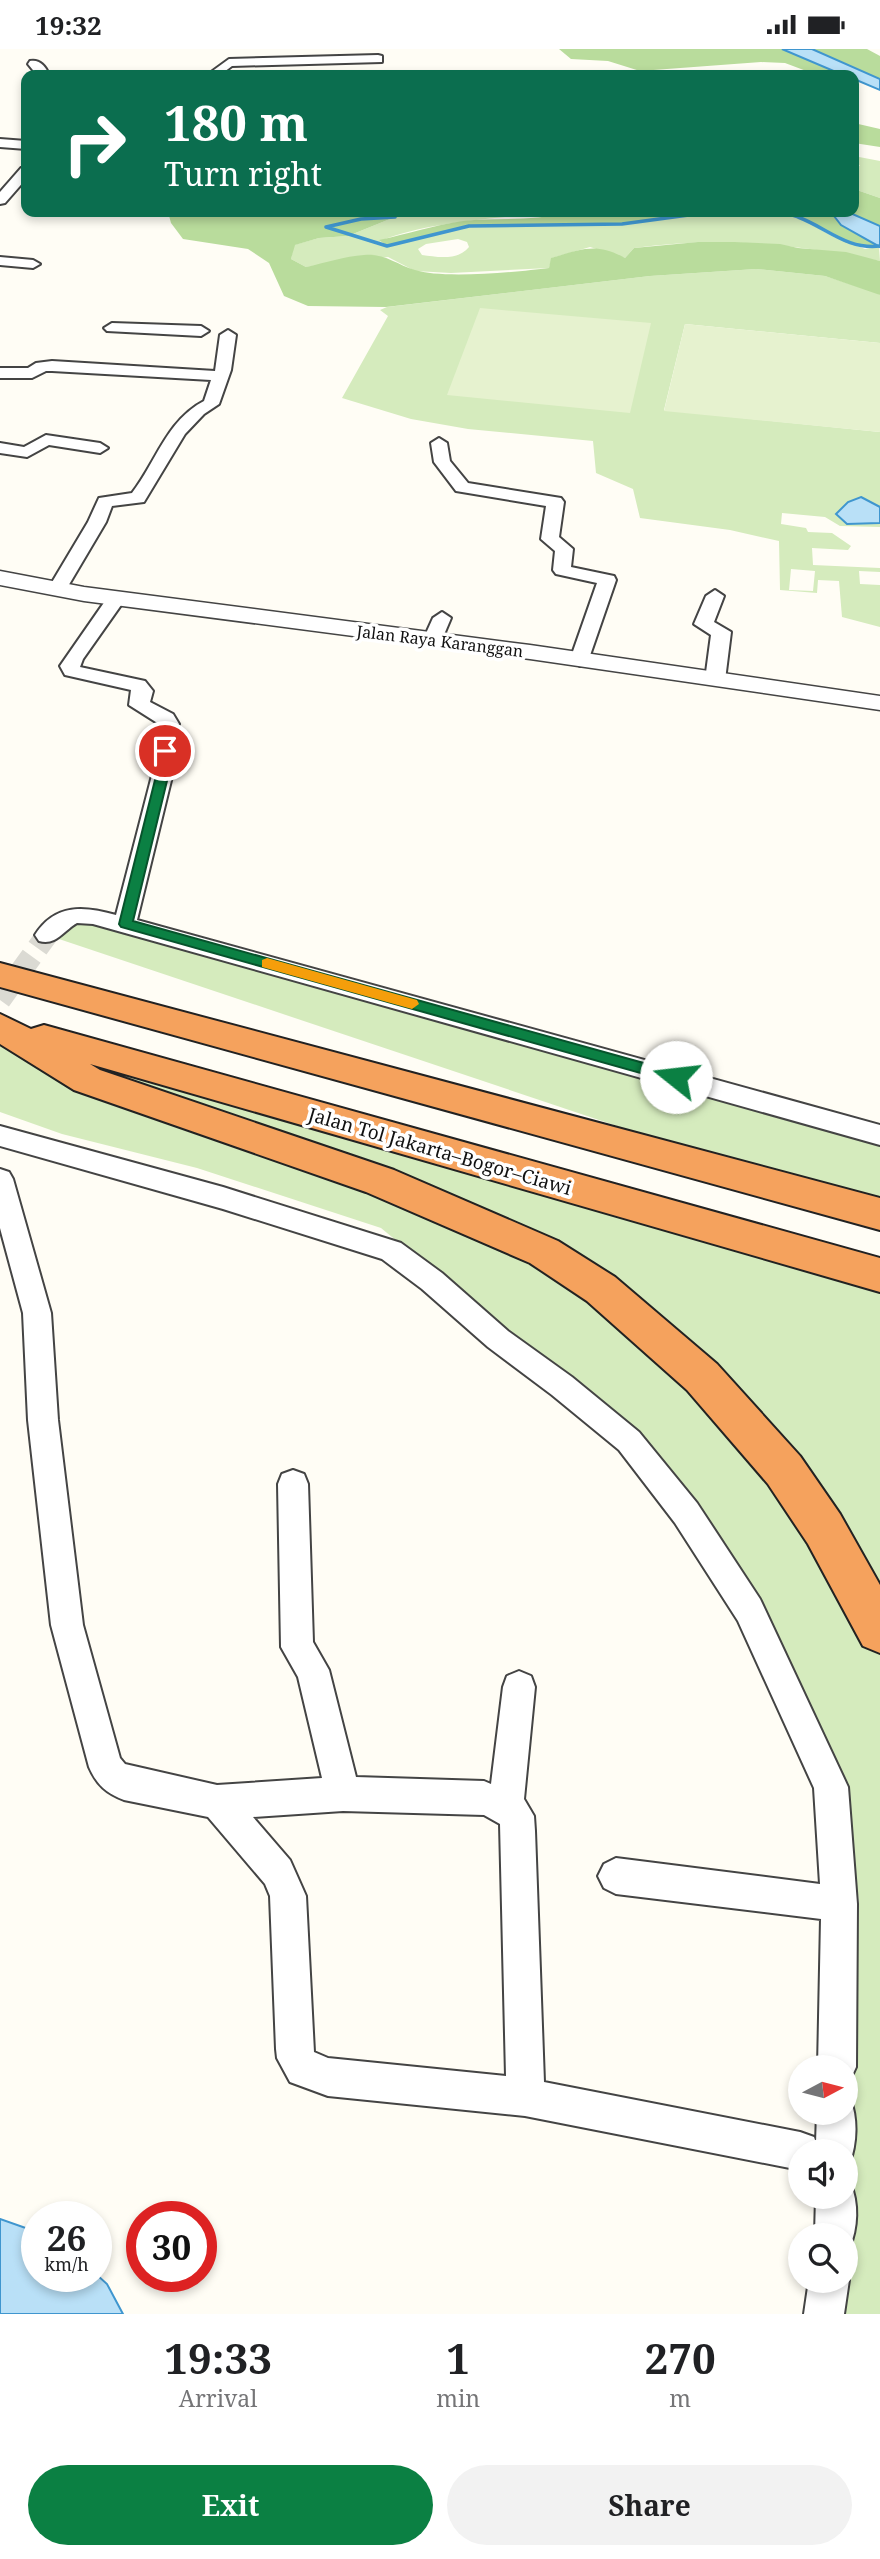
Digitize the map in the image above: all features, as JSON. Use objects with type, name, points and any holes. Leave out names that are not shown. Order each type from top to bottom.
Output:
[{"type":"highway","points":[[0,975],[880,1214]]},
{"type":"highway","points":[[0,1026],[87,1080],[380,1181],[544,1252],[601,1289],[702,1377],[784,1470],[824,1529],[880,1630]]},
{"type":"highway","name":"Jalan Tol Jakarta–Bogor–Ciawi","points":[[0,1026],[880,1275]]},
{"type":"street","points":[[220,70],[229,63],[379,59]]},
{"type":"street","points":[[34,64],[41,70]]},
{"type":"street","points":[[0,143],[21,145]]},
{"type":"street","points":[[3,194],[21,176]]},
{"type":"street","points":[[0,261],[33,264]]},
{"type":"street","points":[[112,328],[201,331]]},
{"type":"street","points":[[152,360],[164,330]]},
{"type":"street","points":[[57,589],[97,522],[105,502],[132,499],[141,494],[158,468],[169,444],[201,408],[211,404],[228,335]]},
{"type":"street","points":[[52,366],[63,347]]},
{"type":"street","points":[[0,373],[32,373],[41,366],[152,360],[220,376]]},
{"type":"street","points":[[0,448],[28,452],[46,440],[100,448]]},
{"type":"street","points":[[439,443],[442,462],[462,487],[555,502],[550,539],[564,549],[562,571],[607,580],[580,660]]},
{"type":"street","name":"Jalan Raya Karanggan","points":[[0,578],[117,598],[880,703]]},
{"type":"street","points":[[715,596],[704,624],[721,632],[715,680]]},
{"type":"street","points":[[117,598],[73,659],[70,666],[72,671],[143,688],[139,705],[166,717],[169,724],[160,745],[167,756],[125,924]]},
{"type":"street","points":[[433,640],[442,618]]},
{"type":"street","points":[[47,935],[74,913],[125,924],[880,1135]]},
{"type":"street","points":[[0,1136],[223,1198],[391,1251],[432,1281],[498,1339],[562,1386],[629,1441],[687,1513],[749,1610],[831,1787],[839,1904],[837,2055]]},
{"type":"street","points":[[0,1179],[37,1313],[43,1420],[67,1625],[106,1766],[113,1776],[124,1783],[217,1802],[344,1794],[484,1798],[506,1806],[517,1816],[518,1831],[525,2097]]},
{"type":"street","points":[[293,1485],[297,1647],[313,1670],[344,1794]]},
{"type":"street","points":[[506,1806],[519,1687]]},
{"type":"street","points":[[217,1802],[278,1872],[288,1896],[295,2049],[303,2070],[328,2077],[525,2097],[788,2149]]},
{"type":"street","points":[[616,1876],[839,1904]]},
{"type":"street","points":[[824,2314],[827,2293]]},
{"type":"green space","points":[[559,49],[782,49],[831,70],[804,70],[785,63],[761,62],[637,70],[608,61],[571,59]]},
{"type":"green space","points":[[812,49],[867,49],[880,56],[880,79]]},
{"type":"green space","points":[[859,124],[880,129],[880,147],[859,144]]},
{"type":"green space","points":[[859,157],[880,161],[880,198],[859,191]]},
{"type":"green space","points":[[859,191],[880,198],[880,226],[859,217]]},
{"type":"green space","points":[[169,217],[400,217],[348,236],[319,238],[295,245],[291,259],[306,267],[371,255],[427,273],[443,274],[549,268],[551,258],[589,249],[606,250],[625,258],[634,248],[698,242],[780,244],[846,252],[880,261],[880,295],[825,276],[756,269],[650,276],[386,307],[308,306],[284,296],[269,263],[248,249],[183,239]]},
{"type":"green space","points":[[400,217],[505,217],[425,228],[380,241],[387,246],[469,226],[622,224],[674,217],[798,217],[834,237],[865,249],[879,246],[880,261],[788,246],[727,242],[634,248],[625,258],[590,247],[552,258],[549,268],[451,273],[415,271],[388,257],[306,267],[291,259],[294,245],[319,238],[348,236]],"holes":[[[458,239],[467,242],[469,247],[459,254],[441,257],[422,255],[418,249],[426,244]]]},
{"type":"green space","points":[[542,217],[674,217],[622,224],[469,226],[387,246],[379,240],[463,221]]},
{"type":"green space","points":[[798,217],[835,217],[841,225],[879,246],[847,243]]},
{"type":"green space","points":[[756,269],[825,276],[880,295],[880,343],[685,324],[664,410],[880,432],[880,507],[861,497],[857,499],[847,524],[880,523],[880,527],[840,526],[825,517],[782,513],[781,524],[806,528],[808,532],[832,533],[851,546],[848,550],[812,548],[813,565],[880,568],[880,572],[859,571],[860,584],[880,585],[880,627],[842,617],[839,581],[818,580],[817,593],[780,590],[779,541],[730,530],[640,518],[633,489],[596,473],[593,441],[468,429],[411,419],[342,398],[388,316],[380,310],[387,307],[650,276]],"holes":[[[791,569],[815,571],[813,591],[789,590]]]},
{"type":"green space","points":[[480,308],[651,323],[630,413],[447,395]]},
{"type":"green space","points":[[685,324],[880,343],[880,432],[664,411]]},
{"type":"green space","points":[[68,915],[880,1135],[880,1214],[47,935]]},
{"type":"green space","points":[[0,1026],[880,1275],[880,2314],[841,2314],[842,2293],[858,2293],[858,2223],[847,2223],[848,2209],[858,2209],[858,2139],[852,2139],[853,2125],[858,2125],[858,2055],[855,2055],[859,1902],[843,1783],[799,1681],[715,1534],[658,1457],[586,1386],[476,1306],[381,1228],[197,1168],[62,1134],[0,1112]]},
{"type":"water","points":[[782,49],[812,49],[880,79],[880,90],[859,81],[859,70],[831,70]]},
{"type":"water","points":[[835,217],[859,217],[880,226],[880,247],[841,225]]},
{"type":"water","points":[[861,497],[880,507],[880,523],[847,524],[836,514],[848,502]]},
{"type":"water","points":[[0,2219],[21,2226],[21,2292],[111,2292],[123,2314],[0,2314]]},
{"type":"waterway","points":[[395,217],[361,219],[326,227],[387,246],[469,226],[622,224],[674,217]]},
{"type":"waterway","points":[[796,217],[857,245],[880,246]]},
{"type":"tunnel","points":[[0,1000],[47,935]]},
{"type":"slow traffic","points":[[267,963],[412,1004]]},
{"type":"route","points":[[165,751],[167,756],[125,924],[676,1077]]}]
